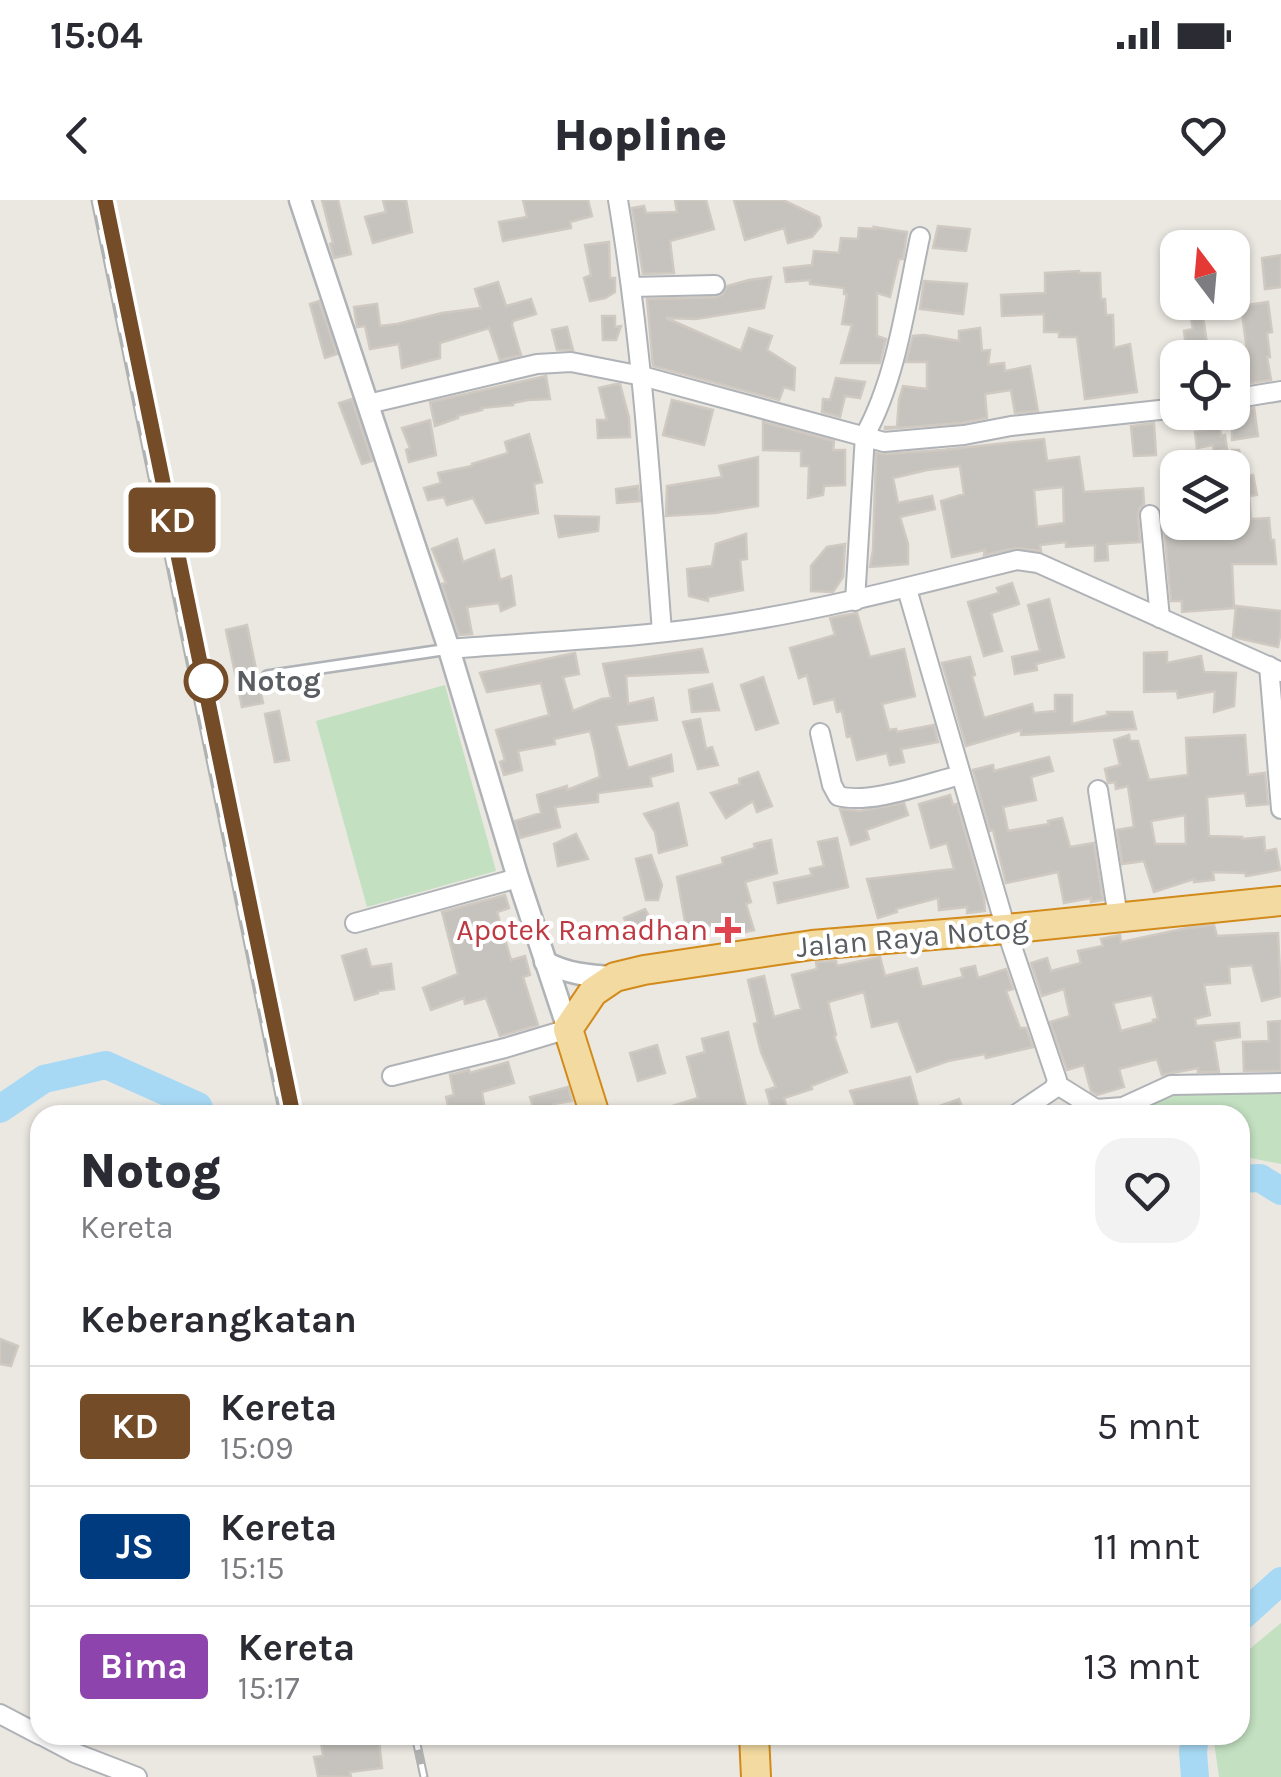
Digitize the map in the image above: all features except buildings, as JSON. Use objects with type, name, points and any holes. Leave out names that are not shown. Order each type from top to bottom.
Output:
[{"type":"highway","name":"Jalan Raya Notog","points":[[615,977],[812,945],[1006,930],[1281,901]]},
{"type":"highway","points":[[592,1105],[568,1029],[593,992],[615,977]]},
{"type":"street","points":[[300,200],[568,1029],[392,1076]]},
{"type":"street","points":[[618,200],[642,376],[662,632]]},
{"type":"street","points":[[855,601],[865,435],[896,351],[920,238]]},
{"type":"street","points":[[632,287],[714,285]]},
{"type":"street","points":[[368,404],[537,364],[571,362],[642,376],[884,442],[1160,410]]},
{"type":"street","points":[[1250,397],[1281,391]]},
{"type":"street","points":[[1150,515],[1160,618]]},
{"type":"street","points":[[448,649],[744,622],[855,601],[1017,560],[1038,563],[1275,669],[1281,809]]},
{"type":"street","points":[[907,589],[1006,930],[1057,1080],[1055,1088],[1030,1105]]},
{"type":"street","points":[[820,733],[832,785],[838,796],[850,800],[961,775]]},
{"type":"street","points":[[1098,790],[1118,917]]},
{"type":"street","points":[[355,922],[518,878]]},
{"type":"street","points":[[545,962],[562,971],[615,977]]},
{"type":"street","points":[[1127,1105],[1171,1085],[1281,1083]]},
{"type":"street","points":[[1056,1084],[1088,1105]]},
{"type":"street","points":[[0,1714],[30,1730]]},
{"type":"street","points":[[61,1745],[137,1777]]},
{"type":"lane","points":[[267,676],[448,649]]},
{"type":"green space","points":[[445,685],[496,871],[367,907],[316,721]]},
{"type":"green space","points":[[1281,1083],[1281,1164],[1250,1158],[1250,1105],[1149,1105],[1171,1085]]},
{"type":"green space","points":[[1281,1623],[1281,1777],[1219,1777],[1214,1745],[1250,1745],[1250,1649]]},
{"type":"waterway","points":[[0,1109],[44,1079],[106,1065],[196,1105]]},
{"type":"waterway","points":[[1250,1178],[1260,1178],[1281,1191]]},
{"type":"waterway","points":[[1250,1609],[1281,1581]]},
{"type":"waterway","points":[[1194,1745],[1195,1777]]},
{"type":"railway","points":[[95,200],[281,1105]]},
{"type":"railway","points":[[417,1745],[424,1777]]},
{"type":"train","name":"KD","points":[[105,200],[291,1105]]},
{"type":"place","name":"Notog","points":[[206,681]]},
{"type":"place","name":"Apotek Ramadhan","points":[[728,930]]}]
